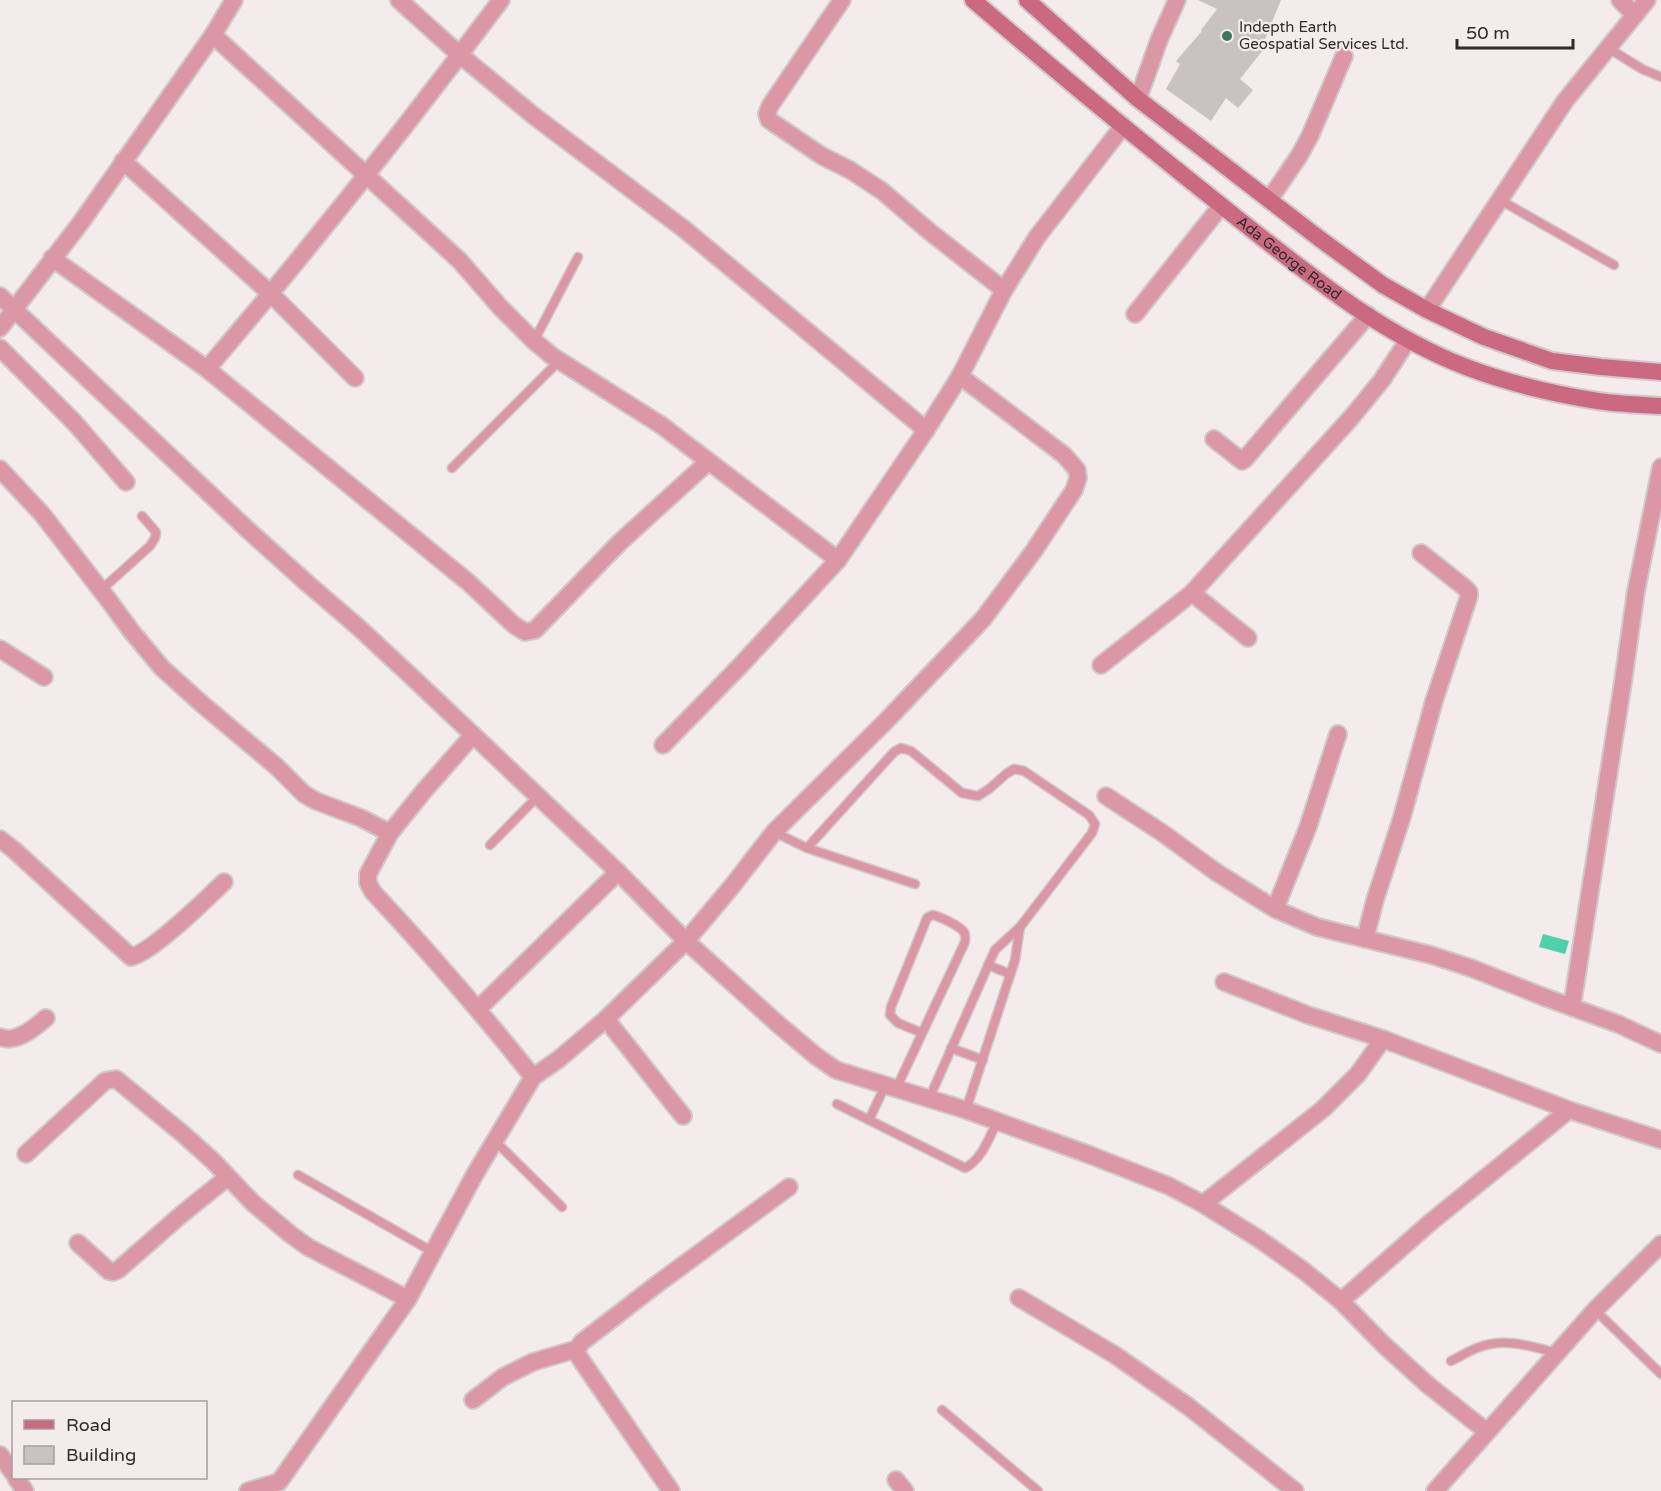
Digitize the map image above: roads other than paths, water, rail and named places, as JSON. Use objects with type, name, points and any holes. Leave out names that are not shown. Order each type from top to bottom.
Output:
[{"type":"main road","name":"Ada George Road","points":[[973,0],[1059,74],[1221,206],[1368,315],[1408,340],[1466,367],[1529,388],[1598,401],[1661,406]]},
{"type":"main road","points":[[1027,0],[1138,99],[1383,285],[1427,310],[1484,337],[1552,361],[1661,372]]},
{"type":"street","points":[[0,328],[82,221],[213,35],[234,0]]},
{"type":"street","points":[[399,0],[460,55],[534,116],[684,229],[926,430]]},
{"type":"street","points":[[207,369],[367,175],[501,0]]},
{"type":"street","points":[[842,0],[770,106],[767,114],[769,120],[822,156],[850,170],[882,191],[1004,290]]},
{"type":"street","points":[[1138,99],[1159,40],[1177,0]]},
{"type":"street","points":[[1620,0],[1635,15]]},
{"type":"street","points":[[1427,310],[1565,100],[1647,0]]},
{"type":"street","points":[[213,35],[460,261],[500,307],[534,341],[559,361],[661,425],[838,560]]},
{"type":"street","points":[[1269,200],[1310,136],[1344,56]]},
{"type":"street","points":[[663,745],[838,560],[960,376],[1004,290],[1037,237],[1123,126]]},
{"type":"street","points":[[123,160],[271,294],[355,378]]},
{"type":"street","points":[[1135,314],[1221,206]]},
{"type":"street","points":[[52,258],[207,369],[320,459],[525,632],[535,630],[619,543],[708,462]]},
{"type":"street","points":[[0,296],[248,530],[357,626],[474,735],[618,872],[686,941],[779,1025],[823,1061],[836,1070],[966,1110],[1090,1155],[1169,1186],[1203,1204],[1286,1258],[1341,1301],[1428,1385],[1486,1431]]},
{"type":"street","points":[[1214,439],[1242,461],[1245,459],[1368,315]]},
{"type":"street","points":[[1101,665],[1192,593],[1350,418],[1382,380],[1408,340]]},
{"type":"street","points":[[0,348],[74,422],[126,482]]},
{"type":"street","points":[[249,1491],[285,1486],[408,1299],[533,1077],[559,1059],[606,1019],[686,941],[774,832],[887,720],[983,619],[1033,552],[1074,490],[1078,478],[1077,470],[1064,455],[960,376]]},
{"type":"street","points":[[1572,1006],[1636,591],[1661,467]]},
{"type":"street","points":[[0,469],[42,514],[162,668],[277,767],[304,794],[316,801],[362,818],[390,833]]},
{"type":"street","points":[[1365,939],[1434,701],[1469,596],[1467,590],[1421,553]]},
{"type":"street","points":[[1192,593],[1248,638]]},
{"type":"street","points":[[0,649],[44,676]]},
{"type":"street","points":[[1275,909],[1308,827],[1338,734]]},
{"type":"street","points":[[474,735],[390,833],[368,874],[368,883],[373,892],[478,1009],[533,1077]]},
{"type":"street","points":[[1106,796],[1216,872],[1275,909],[1317,927],[1431,955],[1471,968],[1618,1024],[1661,1044]]},
{"type":"street","points":[[0,839],[131,957],[143,953],[224,882]]},
{"type":"street","points":[[478,1009],[618,872]]},
{"type":"street","points":[[1224,982],[1308,1015],[1383,1039],[1569,1110],[1661,1140]]},
{"type":"street","points":[[0,1037],[7,1040],[27,1034],[46,1018]]},
{"type":"street","points":[[606,1019],[683,1116]]},
{"type":"street","points":[[1203,1204],[1323,1109],[1358,1074],[1383,1039]]},
{"type":"street","points":[[26,1154],[105,1081],[116,1079],[183,1134],[253,1203],[290,1234],[308,1247],[408,1299]]},
{"type":"street","points":[[1341,1301],[1432,1221],[1569,1110]]},
{"type":"street","points":[[78,1243],[109,1271],[118,1270],[228,1177]]},
{"type":"street","points":[[473,1400],[503,1377],[533,1362],[577,1348],[647,1292],[789,1187]]},
{"type":"street","points":[[1435,1491],[1595,1310],[1661,1244]]},
{"type":"street","points":[[1019,1298],[1115,1355],[1198,1414],[1296,1491]]},
{"type":"street","points":[[577,1348],[577,1354],[671,1491]]},
{"type":"street","points":[[0,1455],[12,1472]]},
{"type":"lane","points":[[1608,48],[1642,69],[1661,77]]},
{"type":"lane","points":[[1500,200],[1614,265]]},
{"type":"lane","points":[[534,341],[578,257]]},
{"type":"lane","points":[[452,468],[559,361]]},
{"type":"lane","points":[[101,590],[150,546],[155,538],[156,532],[142,516]]},
{"type":"lane","points":[[807,848],[894,752],[901,748],[911,751],[962,793],[978,796],[1014,769],[1024,771],[1089,815],[1095,824],[1092,833],[1020,927],[995,950],[929,1099]]},
{"type":"lane","points":[[490,845],[538,796]]},
{"type":"lane","points":[[774,832],[807,848],[915,884]]},
{"type":"lane","points":[[869,1120],[922,1033],[965,942],[966,935],[963,929],[938,915],[927,918],[891,1007],[890,1015],[897,1023],[922,1033]]},
{"type":"lane","points":[[966,1110],[1015,960],[1020,927]]},
{"type":"lane","points":[[988,965],[1010,974]]},
{"type":"lane","points":[[951,1048],[982,1060]]},
{"type":"lane","points":[[837,1104],[965,1168],[979,1156],[997,1122]]},
{"type":"lane","points":[[495,1141],[562,1207]]},
{"type":"lane","points":[[298,1175],[433,1252]]},
{"type":"lane","points":[[1595,1310],[1661,1374]]},
{"type":"lane","points":[[1451,1361],[1478,1347],[1501,1342],[1522,1343],[1557,1353]]},
{"type":"lane","points":[[942,1410],[1038,1491]]},
{"type":"place","name":"Indepth Earth Geospatial Services Ltd.","points":[[1227,36]]}]
